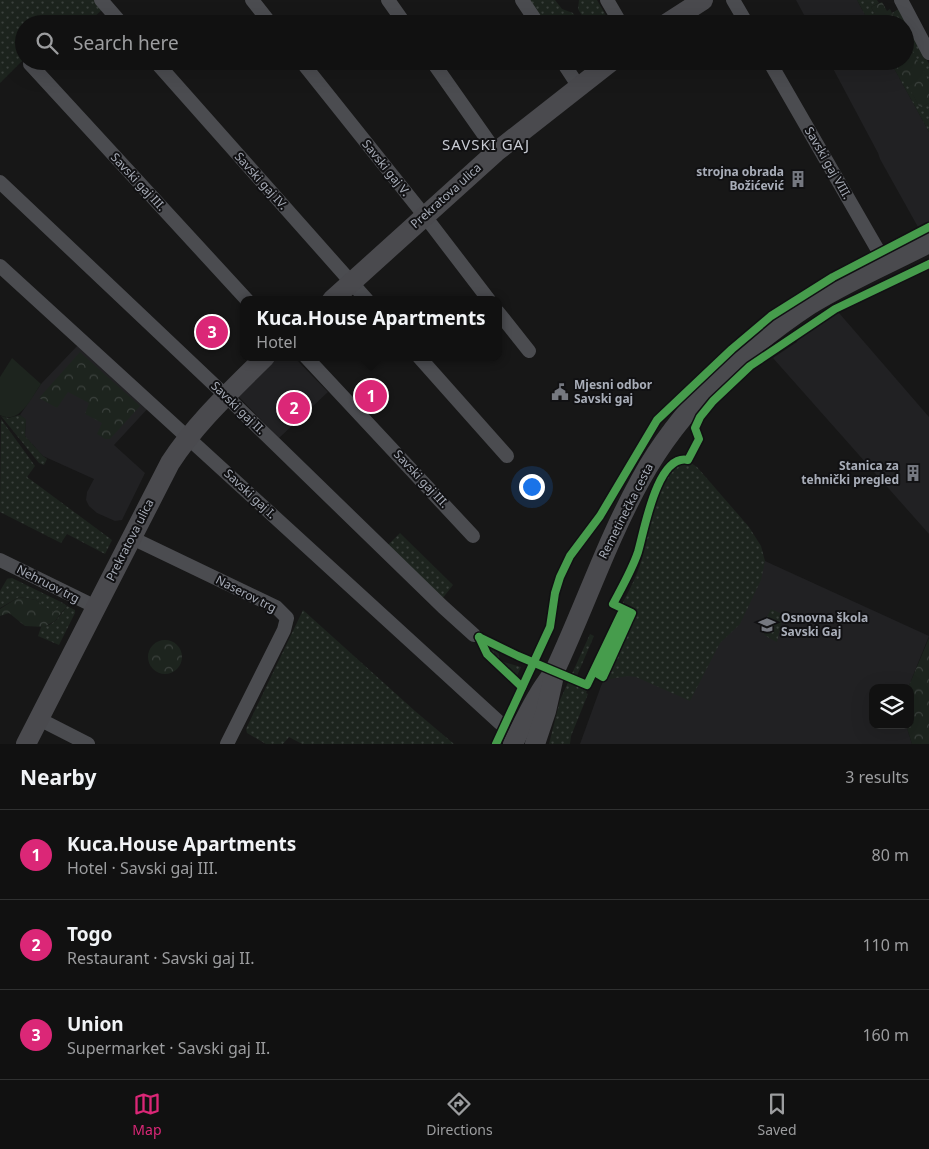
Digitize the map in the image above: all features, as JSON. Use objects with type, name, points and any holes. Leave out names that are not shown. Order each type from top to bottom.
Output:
[{"type":"street","points":[[101,0],[114,15]]},
{"type":"street","points":[[252,0],[264,15]]},
{"type":"street","points":[[388,0],[399,15]]},
{"type":"street","points":[[522,0],[532,15]]},
{"type":"street","points":[[607,0],[616,15]]},
{"type":"street","points":[[680,15],[703,0]]},
{"type":"street","points":[[734,0],[742,15]]},
{"type":"street","points":[[901,0],[909,15]]},
{"type":"street","points":[[914,25],[929,53]]},
{"type":"street","name":"Savski gaj III.","points":[[36,70],[243,296]]},
{"type":"street","name":"Savski gaj IV.","points":[[163,70],[364,296]]},
{"type":"street","name":"Savski gaj V.","points":[[308,70],[486,296]]},
{"type":"street","points":[[438,70],[496,152]]},
{"type":"street","points":[[568,70],[579,87]]},
{"type":"street","name":"Prekratova ulica","points":[[336,296],[496,152],[601,70]]},
{"type":"street","name":"Savski gaj VIII.","points":[[774,70],[880,252],[885,265]]},
{"type":"street","name":"Savski gaj II.","points":[[0,182],[474,635]]},
{"type":"street","name":"Remetinečka cesta","points":[[535,744],[546,711],[555,671],[600,563],[648,467],[674,429],[710,387],[738,360],[773,332],[813,303],[929,243]]},
{"type":"street","name":"Savski gaj I.","points":[[0,266],[500,723]]},
{"type":"street","points":[[502,317],[528,350]]},
{"type":"street","name":"Prekratova ulica","points":[[26,744],[170,464],[188,437],[261,361]]},
{"type":"street","name":"Savski gaj III.","points":[[310,361],[473,536]]},
{"type":"street","points":[[423,361],[507,456]]},
{"type":"street","name":"Naserov trg","points":[[132,538],[276,607],[287,618],[284,630],[227,744]]},
{"type":"street","name":"Nehruov trg","points":[[0,560],[96,607]]},
{"type":"street","name":"Remetinečka cesta","points":[[513,744],[532,705],[555,671]]},
{"type":"street","points":[[39,719],[88,744]]},
{"type":"shaded area","points":[[796,0],[857,0],[865,15],[804,15]]},
{"type":"shaded area","points":[[834,70],[895,70],[929,132],[929,231],[923,234],[918,227]]},
{"type":"shaded area","points":[[833,306],[929,417],[929,534],[773,358],[797,342],[804,325]]},
{"type":"shaded area","points":[[79,344],[150,406],[114,445],[145,473],[122,520],[115,521],[97,513],[89,506],[86,500],[87,492],[94,479],[43,456],[25,436],[26,420],[20,415],[41,384]]},
{"type":"shaded area","points":[[273,361],[298,361],[328,392],[279,438],[237,395]]},
{"type":"shaded area","name":"Osnovna škola Savski Gaj","points":[[679,520],[929,636],[910,684],[869,684],[869,729],[907,729],[912,744],[580,744],[601,686]]},
{"type":"green space","points":[[0,0],[95,0],[103,9],[96,15],[15,15],[15,68],[0,83]]},
{"type":"green space","points":[[528,0],[555,0],[562,9],[574,15],[537,15]]},
{"type":"green space","points":[[579,0],[597,0],[606,15],[582,15],[578,9]]},
{"type":"green space","points":[[857,0],[877,0],[879,3],[871,7],[875,15],[865,15]]},
{"type":"green space","points":[[882,2],[887,11],[890,9],[893,15],[875,15],[871,7]]},
{"type":"green space","points":[[900,8],[904,15],[893,15],[892,13]]},
{"type":"green space","points":[[914,35],[929,64],[929,82],[914,56]]},
{"type":"green space","points":[[914,54],[929,82],[929,103],[920,108],[899,70],[914,70]]},
{"type":"green space","points":[[895,70],[900,70],[920,108],[929,103],[929,132]]},
{"type":"green space","points":[[80,352],[140,406],[110,439],[105,439],[97,434],[102,423],[85,414],[89,403],[68,392],[57,408],[39,398]]},
{"type":"green space","points":[[12,358],[41,384],[29,403],[19,413],[7,417],[0,415],[0,377]]},
{"type":"green space","points":[[20,415],[26,419],[25,436],[47,459],[44,465],[39,463],[1,416],[8,418]]},
{"type":"green space","points":[[1,419],[35,466],[27,477],[112,540],[105,554],[67,534],[61,543],[0,512]]},
{"type":"green space","points":[[680,463],[691,463],[697,467],[749,527],[761,546],[765,561],[761,580],[740,624],[720,643],[690,701],[636,677],[628,676],[604,680],[636,613],[621,606],[640,565],[658,493],[671,471]]},
{"type":"green space","points":[[400,533],[453,585],[442,599],[386,547]]},
{"type":"green space","points":[[12,578],[63,603],[56,611],[52,612],[36,600],[19,597],[0,608],[0,591],[7,579]]},
{"type":"green space","points":[[19,597],[36,600],[53,612],[63,603],[67,606],[55,621],[44,627],[25,626],[9,613],[0,616],[0,609]]},
{"type":"green space","points":[[67,606],[75,610],[75,613],[59,645],[38,636],[41,627],[53,623]]},
{"type":"green space","points":[[771,609],[782,614],[777,642],[765,635],[762,628]]},
{"type":"green space","points":[[303,610],[454,744],[302,744],[289,737],[283,744],[266,744],[247,733],[246,729]]},
{"type":"green space","points":[[590,634],[594,636],[573,685],[587,691],[586,693],[588,694],[571,736],[570,744],[549,744],[560,700]]},
{"type":"green space","points":[[929,638],[929,744],[912,744],[907,729],[914,729],[914,684],[910,684]]},
{"type":"green space","points":[[165,640],[172,641],[177,645],[181,650],[181,664],[177,669],[172,673],[165,674],[158,673],[153,669],[149,664],[148,657],[149,650],[153,645],[158,641]]},
{"type":"green space","points":[[487,642],[499,654],[500,661],[521,667],[516,678],[501,668],[492,658]]},
{"type":"cycle path","points":[[496,744],[550,627],[555,593],[570,556],[600,516],[657,420],[732,349],[771,316],[833,277],[929,227]]},
{"type":"cycle path","points":[[479,637],[518,656],[587,685],[621,614],[625,616],[598,674],[603,677],[632,613],[613,604],[636,559],[648,512],[660,481],[668,469],[677,461],[688,460],[699,439],[695,428],[700,417],[713,401],[750,366],[835,309],[929,264]]},
{"type":"cycle path","points":[[479,637],[487,654],[522,687]]},
{"type":"place","name":"strojna obrada Božićević","points":[[798,179]]},
{"type":"place","name":"Union","points":[[212,332]]},
{"type":"place","name":"Mjesni odbor Savski gaj","points":[[560,392]]},
{"type":"place","name":"Kuca.House Apartments","points":[[371,396]]},
{"type":"place","name":"Togo","points":[[294,408]]},
{"type":"place","name":"Stanica za tehnički pregled","points":[[913,473]]},
{"type":"place","name":"Osnovna škola Savski Gaj","points":[[767,625]]},
{"type":"district","name":"SAVSKI GAJ","points":[[486,145]]}]
